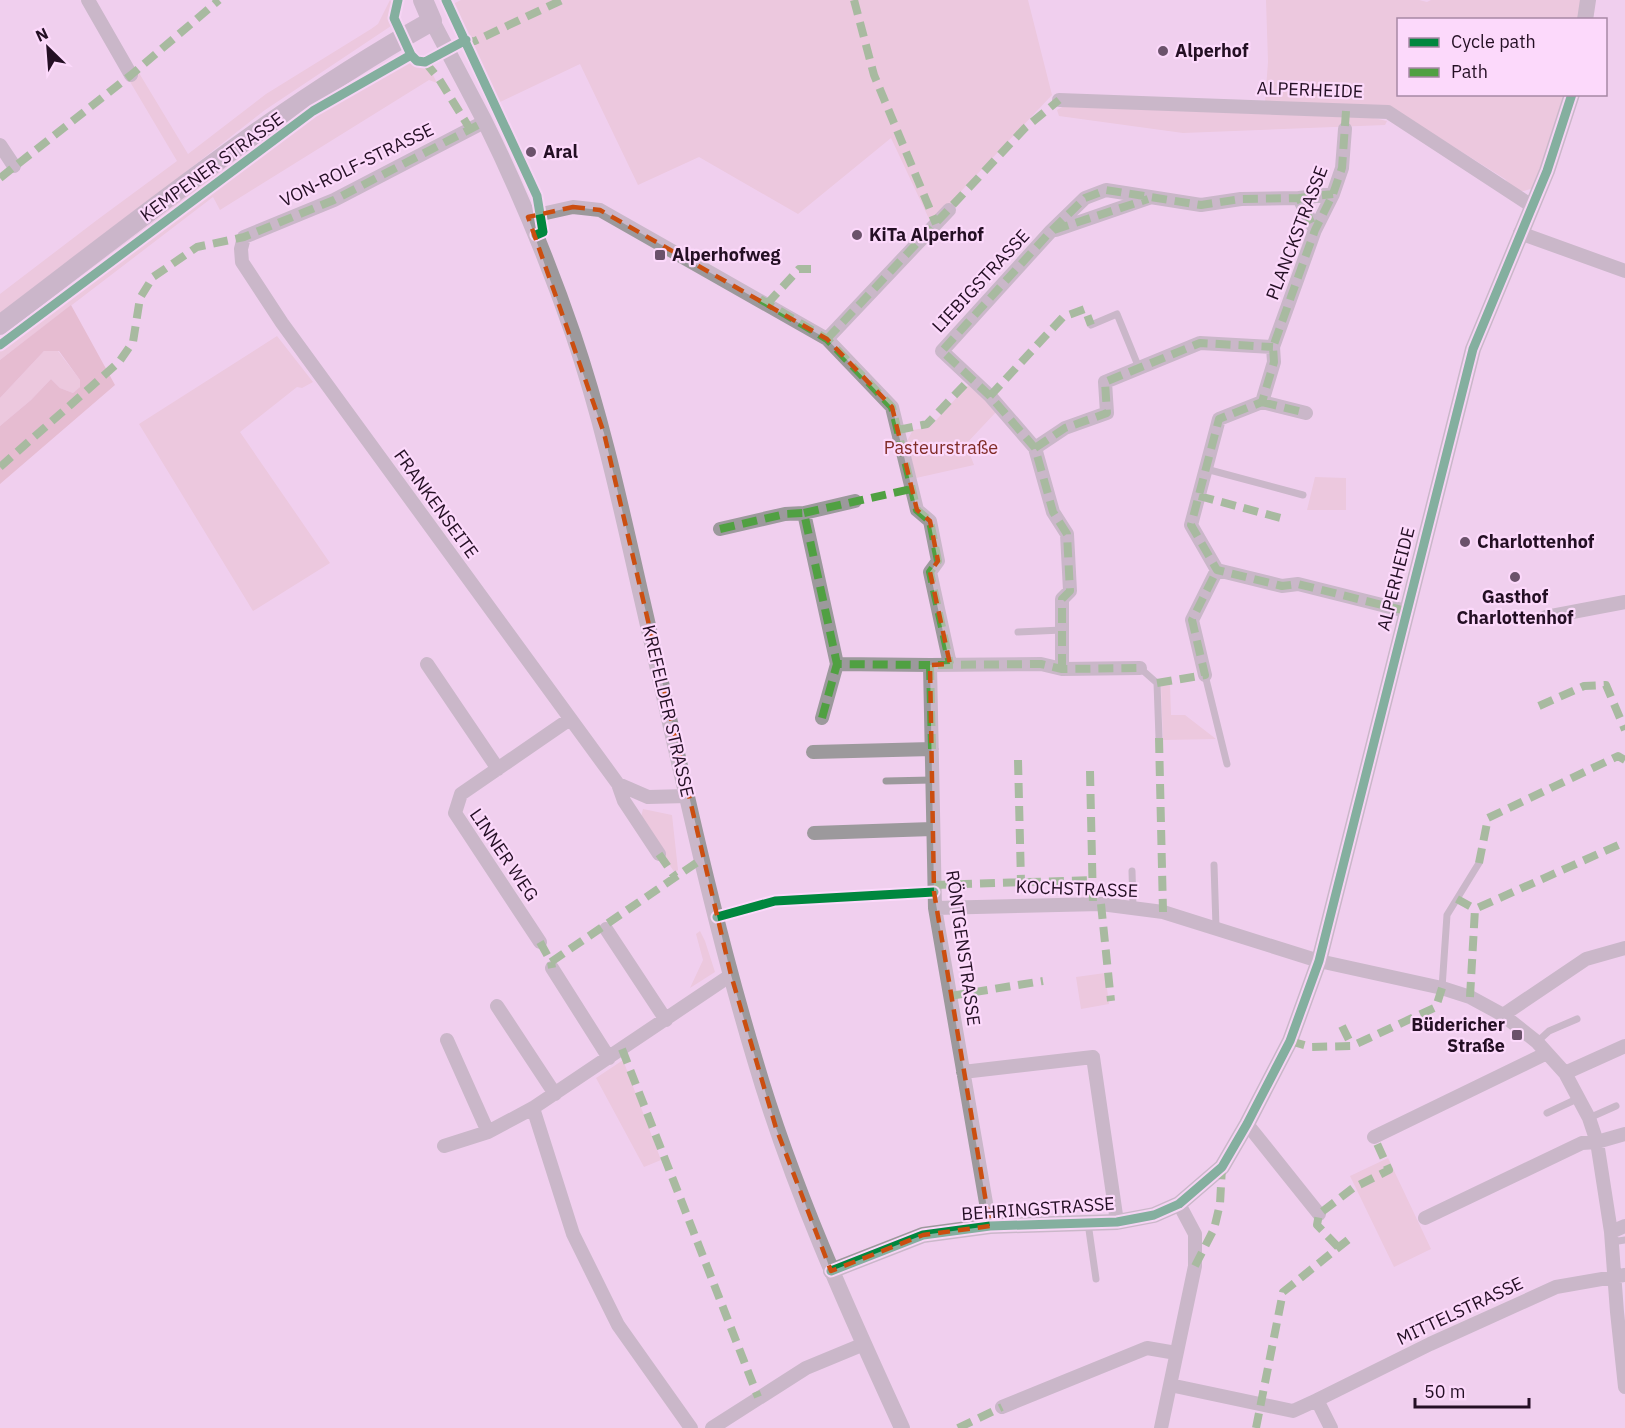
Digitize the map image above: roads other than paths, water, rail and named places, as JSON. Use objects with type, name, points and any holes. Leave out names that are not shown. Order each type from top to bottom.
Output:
[{"type":"main road","name":"KREFELDER STRASSE","points":[[423,0],[432,21]]},
{"type":"main road","name":"KEMPENER STRASSE","points":[[0,325],[211,165],[367,58],[432,21]]},
{"type":"street","points":[[88,0],[131,75]]},
{"type":"street","points":[[1585,18],[1588,0]]},
{"type":"street","name":"KREFELDER STRASSE","points":[[432,21],[484,122],[528,217],[573,334],[604,433],[731,975],[776,1128],[831,1271],[902,1428]]},
{"type":"street","name":"ALPERHEIDE","points":[[1247,1124],[1290,1041],[1318,961],[1473,349],[1547,171],[1571,96]]},
{"type":"street","name":"ALPERHEIDE","points":[[1059,100],[1388,112],[1532,206]]},
{"type":"street","name":"VON-ROLF-STRASSE","points":[[243,237],[334,200],[484,122]]},
{"type":"street","name":"PLANCKSTRASSE","points":[[1262,402],[1274,362],[1273,348],[1316,230],[1342,168],[1345,129]]},
{"type":"street","points":[[0,145],[14,166]]},
{"type":"street","name":"LIEBIGSTRASSE","points":[[1062,669],[1062,599],[1070,591],[1067,534],[1053,512],[1035,448],[990,396],[942,351],[1051,231],[1085,198],[1106,190],[1201,205],[1241,199],[1299,198],[1333,194]]},
{"type":"street","name":"LIEBIGSTRASSE","points":[[1051,231],[1152,197]]},
{"type":"street","points":[[1299,198],[1316,230]]},
{"type":"street","points":[[528,217],[573,207],[600,210],[827,339],[892,407],[917,510],[930,521],[938,561],[930,572],[950,664]]},
{"type":"street","points":[[827,339],[949,210]]},
{"type":"street","points":[[1521,233],[1625,271]]},
{"type":"street","name":"FRANKENSEITE","points":[[243,237],[242,262],[282,323],[618,784],[624,801],[659,854]]},
{"type":"street","points":[[1035,448],[1065,428],[1107,413],[1105,382],[1200,343],[1273,348]]},
{"type":"street","points":[[1306,413],[1262,402],[1219,419],[1191,525],[1217,570],[1282,586],[1298,584],[1406,611]]},
{"type":"street","points":[[720,529],[855,501]]},
{"type":"street","points":[[804,513],[837,664],[822,718]]},
{"type":"street","points":[[1205,675],[1192,620],[1217,570]]},
{"type":"street","points":[[1546,616],[1625,602]]},
{"type":"street","points":[[427,664],[498,769]]},
{"type":"street","points":[[837,664],[1041,664],[1062,669],[1140,668]]},
{"type":"street","name":"RÖNTGENSTRASSE","points":[[930,664],[935,908],[990,1226]]},
{"type":"street","name":"LINNER WEG","points":[[540,942],[455,813],[461,794],[570,719]]},
{"type":"street","points":[[813,752],[932,749]]},
{"type":"street","points":[[618,784],[648,797],[688,796]]},
{"type":"street","points":[[814,833],[932,829]]},
{"type":"street","name":"KOCHSTRASSE","points":[[935,908],[1093,904],[1133,907],[1163,912],[1216,927],[1318,961]]},
{"type":"street","points":[[606,929],[666,1020]]},
{"type":"street","points":[[1503,1015],[1586,959],[1625,948]]},
{"type":"street","points":[[1318,961],[1442,988],[1470,997],[1503,1015],[1537,1042],[1565,1073],[1589,1118],[1597,1142],[1616,1238],[1620,1276],[1624,1381]]},
{"type":"street","points":[[552,968],[609,1058]]},
{"type":"street","points":[[444,1146],[488,1132],[533,1108],[731,975]]},
{"type":"street","points":[[497,1006],[555,1094]]},
{"type":"street","points":[[447,1040],[488,1132]]},
{"type":"street","points":[[1565,1073],[1625,1046]]},
{"type":"street","points":[[1374,1137],[1547,1053]]},
{"type":"street","points":[[963,1072],[1093,1057],[1117,1222]]},
{"type":"street","points":[[533,1108],[573,1234],[618,1325],[691,1428]]},
{"type":"street","points":[[1247,1124],[1319,1214]]},
{"type":"street","name":"BEHRINGSTRASSE","points":[[831,1271],[923,1235],[990,1226],[1117,1222],[1154,1215],[1179,1204],[1222,1167],[1247,1124]]},
{"type":"street","points":[[1425,1218],[1582,1143],[1597,1142],[1625,1134]]},
{"type":"street","points":[[1161,1428],[1195,1266],[1195,1234],[1179,1204]]},
{"type":"street","points":[[1616,1238],[1625,1226]]},
{"type":"street","name":"MITTELSTRASSE","points":[[1170,1385],[1293,1411],[1430,1344],[1556,1287],[1620,1276]]},
{"type":"street","points":[[712,1428],[806,1368],[864,1344]]},
{"type":"street","points":[[1002,1407],[1147,1348],[1176,1353]]},
{"type":"street","points":[[1317,1400],[1331,1428]]},
{"type":"lane","points":[[1091,325],[1117,314],[1139,368]]},
{"type":"lane","points":[[1206,469],[1304,495]]},
{"type":"lane","points":[[1018,632],[1062,630]]},
{"type":"lane","points":[[1140,668],[1158,683],[1159,738]]},
{"type":"lane","points":[[1205,675],[1227,764]]},
{"type":"lane","points":[[886,781],[932,780]]},
{"type":"lane","points":[[1442,988],[1447,915],[1479,863]]},
{"type":"lane","points":[[1214,866],[1216,927]]},
{"type":"lane","points":[[1132,871],[1133,907]]},
{"type":"lane","points":[[1537,1042],[1549,1031],[1577,1019]]},
{"type":"lane","points":[[1547,1113],[1579,1098]]},
{"type":"lane","points":[[1589,1118],[1616,1106]]},
{"type":"lane","points":[[1088,1223],[1096,1279]]},
{"type":"place","name":"Alperhof","points":[[1163,51]]},
{"type":"place","name":"Aral","points":[[531,152]]},
{"type":"place","name":"KiTa Alperhof","points":[[857,235]]},
{"type":"place","name":"Alperhofweg","points":[[660,255]]},
{"type":"place","name":"Charlottenhof","points":[[1465,542]]},
{"type":"place","name":"Gasthof Charlottenhof","points":[[1515,577]]},
{"type":"place","name":"Büdericher Straße","points":[[1517,1035]]},
{"type":"park label","name":"Pasteurstraße","points":[[941,448]]}]
